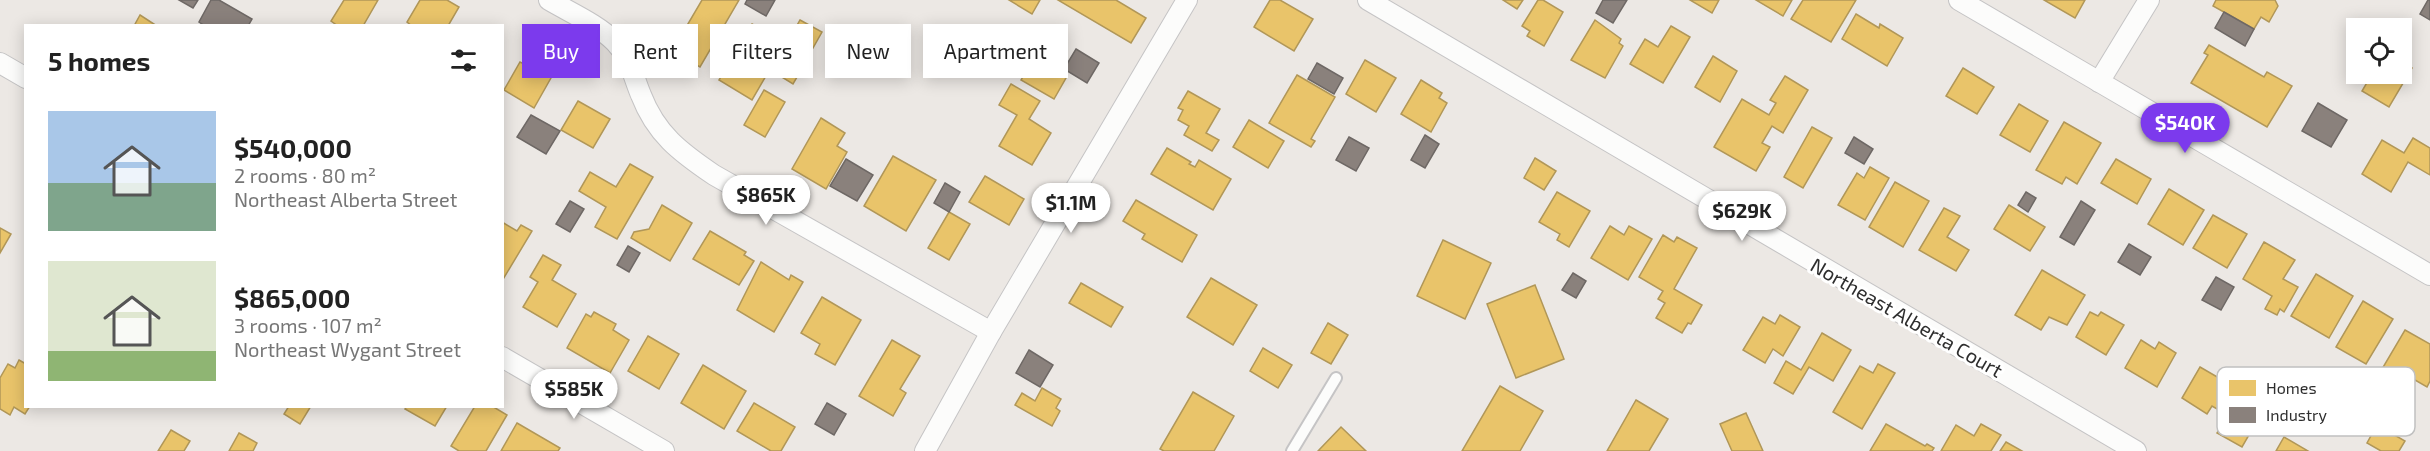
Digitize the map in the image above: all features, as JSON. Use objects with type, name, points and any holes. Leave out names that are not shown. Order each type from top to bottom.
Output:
[{"type":"street","points":[[549,0],[597,28],[615,42],[628,58],[650,114],[666,138],[679,151],[714,175],[991,332]]},
{"type":"street","points":[[925,451],[991,332],[1187,0]]},
{"type":"street","name":"Northeast Alberta Court","points":[[1368,0],[2136,451]]},
{"type":"street","points":[[1959,0],[2430,275]]},
{"type":"street","points":[[2099,82],[2149,0]]},
{"type":"street","points":[[0,63],[24,77]]},
{"type":"street","points":[[504,358],[664,451]]},
{"type":"lane","points":[[1292,451],[1336,378]]},
{"type":"building: Homes","points":[[344,0],[378,0],[364,24],[335,24],[331,21]]},
{"type":"building: Homes","points":[[420,0],[447,0],[459,7],[449,24],[410,24],[407,22]]},
{"type":"building: Homes","points":[[702,0],[739,0],[725,24],[710,24],[710,50],[700,67],[698,66],[698,24],[688,24]]},
{"type":"building: Homes","points":[[1009,0],[1040,0],[1032,14]]},
{"type":"building: Homes","points":[[1058,0],[1116,0],[1146,18],[1131,43]]},
{"type":"building: Homes","points":[[1270,0],[1280,0],[1313,19],[1294,51],[1254,27]]},
{"type":"building: Homes","points":[[1503,0],[1523,0],[1517,9]]},
{"type":"building: Homes","points":[[1538,0],[1543,0],[1563,12],[1544,46],[1527,36],[1530,31],[1522,26]]},
{"type":"building: Homes","points":[[1690,0],[1719,0],[1712,13]]},
{"type":"building: Homes","points":[[1756,0],[1792,0],[1783,16]]},
{"type":"building: Homes","points":[[1803,0],[1856,0],[1831,42],[1791,19]]},
{"type":"building: Homes","points":[[2044,0],[2085,0],[2075,18]]},
{"type":"building: Homes","points":[[2216,0],[2275,0],[2278,6],[2269,22],[2261,17],[2254,29],[2213,6]]},
{"type":"building: Homes","points":[[1856,14],[1879,28],[1880,24],[1903,38],[1887,66],[1842,39]]},
{"type":"building: Homes","points":[[140,15],[154,24],[135,24]]},
{"type":"building: Homes","points":[[1595,20],[1621,39],[1619,43],[1623,46],[1605,78],[1571,60]]},
{"type":"building: Homes","points":[[1671,26],[1690,37],[1663,83],[1630,64],[1645,39],[1658,47]]},
{"type":"building: Homes","points":[[813,27],[822,32],[813,48]]},
{"type":"building: Homes","points":[[2209,45],[2264,77],[2267,72],[2292,86],[2267,127],[2191,83],[2208,55],[2204,53]]},
{"type":"building: Homes","points":[[1713,56],[1737,71],[1720,102],[1695,87]]},
{"type":"building: Homes","points":[[1365,60],[1396,78],[1376,112],[1346,94]]},
{"type":"building: Homes","points":[[520,62],[522,63],[522,78],[551,78],[534,108],[504,90]]},
{"type":"building: Homes","points":[[1963,68],[1994,87],[1977,114],[1946,96]]},
{"type":"building: Homes","points":[[1297,75],[1335,97],[1311,139],[1315,141],[1311,147],[1269,123]]},
{"type":"building: Homes","points":[[1785,76],[1808,90],[1783,133],[1772,126],[1762,143],[1770,147],[1756,171],[1714,147],[1742,99],[1769,115],[1776,103],[1770,100]]},
{"type":"building: Homes","points":[[720,78],[765,78],[752,100],[719,80]]},
{"type":"building: Homes","points":[[783,78],[796,78],[793,84]]},
{"type":"building: Homes","points":[[1022,78],[1066,78],[1054,99],[1021,80]]},
{"type":"building: Homes","points":[[1421,80],[1442,93],[1439,98],[1447,103],[1431,132],[1401,114]]},
{"type":"building: Homes","points":[[1011,84],[1040,101],[1029,119],[1051,133],[1032,165],[999,146],[1017,115],[999,105]]},
{"type":"building: Homes","points":[[2366,84],[2403,84],[2389,107],[2362,91]]},
{"type":"building: Homes","points":[[764,90],[785,102],[765,137],[744,125]]},
{"type":"building: Homes","points":[[1188,91],[1220,109],[1206,133],[1219,140],[1212,151],[1184,135],[1189,126],[1178,120],[1183,110],[1178,108]]},
{"type":"building: Homes","points":[[578,101],[610,119],[593,148],[561,130]]},
{"type":"building: Homes","points":[[2019,104],[2048,121],[2030,152],[2000,135]]},
{"type":"building: Homes","points":[[821,118],[845,133],[837,146],[847,152],[826,189],[792,169]]},
{"type":"building: Homes","points":[[1249,120],[1284,141],[1268,168],[1233,147]]},
{"type":"building: Homes","points":[[2064,122],[2101,143],[2077,184],[2066,177],[2062,184],[2036,170]]},
{"type":"building: Homes","points":[[1812,127],[1832,138],[1803,188],[1784,177]]},
{"type":"building: Homes","points":[[2413,138],[2430,148],[2430,175],[2408,162],[2391,192],[2362,174],[2382,140],[2404,153]]},
{"type":"building: Homes","points":[[1167,148],[1191,162],[1189,164],[1195,167],[1199,160],[1231,179],[1213,210],[1151,174]]},
{"type":"building: Homes","points":[[893,156],[936,180],[906,231],[864,206]]},
{"type":"building: Homes","points":[[1535,158],[1556,171],[1544,190],[1524,178]]},
{"type":"building: Homes","points":[[2116,159],[2151,179],[2137,204],[2101,183]]},
{"type":"building: Homes","points":[[630,164],[653,177],[617,239],[595,227],[606,207],[579,191],[590,172],[616,187]]},
{"type":"building: Homes","points":[[1870,167],[1889,178],[1865,220],[1838,205],[1857,173],[1864,178]]},
{"type":"building: Homes","points":[[985,176],[1024,199],[1009,225],[969,202]]},
{"type":"building: Homes","points":[[1895,182],[1929,201],[1903,247],[1869,227]]},
{"type":"building: Homes","points":[[2169,189],[2204,210],[2183,245],[2148,224]]},
{"type":"building: Homes","points":[[1557,192],[1590,211],[1569,247],[1557,240],[1560,234],[1539,222]]},
{"type":"building: Homes","points":[[1136,200],[1197,235],[1182,262],[1142,239],[1145,234],[1123,221]]},
{"type":"building: Homes","points":[[662,205],[692,223],[670,261],[631,238],[634,232],[649,229]]},
{"type":"building: Homes","points":[[2009,205],[2045,227],[2030,251],[1994,229]]},
{"type":"building: Homes","points":[[1944,208],[1960,216],[1947,237],[1969,250],[1956,271],[1919,250]]},
{"type":"building: Homes","points":[[949,212],[970,224],[949,260],[928,248]]},
{"type":"building: Homes","points":[[2213,215],[2247,234],[2227,268],[2193,248]]},
{"type":"building: Homes","points":[[504,223],[517,231],[521,225],[532,231],[504,278]]},
{"type":"building: Homes","points":[[1610,226],[1624,235],[1629,226],[1652,239],[1628,280],[1591,258]]},
{"type":"building: Homes","points":[[0,228],[11,234],[0,253]]},
{"type":"building: Homes","points":[[710,231],[746,252],[744,255],[754,261],[739,285],[693,259]]},
{"type":"building: Homes","points":[[1663,235],[1674,242],[1677,237],[1697,248],[1674,289],[1702,305],[1691,324],[1688,323],[1682,333],[1656,318],[1665,303],[1658,299],[1663,291],[1639,277]]},
{"type":"building: Homes","points":[[1443,240],[1491,263],[1465,319],[1417,296]]},
{"type":"building: Homes","points":[[2264,242],[2295,260],[2283,279],[2298,287],[2284,312],[2280,309],[2277,315],[2265,309],[2272,296],[2243,279]]},
{"type":"building: Homes","points":[[543,255],[561,265],[552,280],[576,294],[557,327],[523,307],[538,282],[530,277]]},
{"type":"building: Homes","points":[[761,262],[789,280],[791,275],[803,282],[774,332],[737,310]]},
{"type":"building: Homes","points":[[2042,270],[2085,295],[2067,325],[2049,317],[2041,330],[2015,315]]},
{"type":"building: Homes","points":[[2316,274],[2353,296],[2329,338],[2291,316]]},
{"type":"building: Homes","points":[[1211,278],[1257,305],[1233,345],[1187,317]]},
{"type":"building: Homes","points":[[1081,283],[1123,307],[1111,327],[1069,303]]},
{"type":"building: Homes","points":[[1535,285],[1564,359],[1516,378],[1487,304]]},
{"type":"building: Homes","points":[[822,297],[861,320],[835,365],[815,354],[820,344],[801,333]]},
{"type":"building: Homes","points":[[2363,301],[2393,319],[2366,364],[2336,347]]},
{"type":"building: Homes","points":[[594,312],[616,324],[613,330],[629,340],[610,373],[567,348],[586,314],[591,317]]},
{"type":"building: Homes","points":[[2090,312],[2098,316],[2101,312],[2124,325],[2106,355],[2076,337]]},
{"type":"building: Homes","points":[[1780,315],[1800,327],[1783,356],[1773,349],[1765,363],[1743,350],[1763,317],[1775,324]]},
{"type":"building: Homes","points":[[1328,323],[1348,335],[1331,364],[1311,353]]},
{"type":"building: Homes","points":[[2405,330],[2430,344],[2430,381],[2427,387],[2415,380],[2415,367],[2383,367]]},
{"type":"building: Homes","points":[[1822,333],[1851,350],[1833,381],[1809,367],[1793,394],[1774,383],[1786,361],[1801,370]]},
{"type":"building: Homes","points":[[648,336],[679,354],[659,389],[628,371]]},
{"type":"building: Homes","points":[[892,340],[920,356],[900,389],[906,393],[893,416],[859,396]]},
{"type":"building: Homes","points":[[2141,340],[2155,349],[2159,342],[2176,353],[2157,387],[2125,368]]},
{"type":"building: Homes","points":[[1263,348],[1292,365],[1278,388],[1250,371]]},
{"type":"building: Homes","points":[[19,360],[24,363],[24,408],[29,408],[25,414],[14,407],[10,415],[0,409],[0,378],[8,364],[15,368]]},
{"type":"building: Homes","points":[[1878,364],[1895,373],[1862,429],[1833,412],[1860,366],[1873,373]]},
{"type":"building: Homes","points":[[703,365],[746,391],[724,429],[681,403]]},
{"type":"building: Homes","points":[[2200,367],[2217,377],[2217,409],[2212,406],[2207,414],[2182,398]]},
{"type":"building: Homes","points":[[1500,386],[1543,411],[1520,451],[1462,451]]},
{"type":"building: Homes","points":[[1042,388],[1061,399],[1056,408],[1060,411],[1052,426],[1015,405],[1022,393],[1035,401]]},
{"type":"building: Homes","points":[[1193,392],[1234,416],[1214,451],[1164,451],[1160,449]]},
{"type":"building: Homes","points":[[1636,400],[1668,419],[1649,451],[1607,451]]},
{"type":"building: Homes","points":[[754,403],[795,427],[781,451],[771,451],[737,431]]},
{"type":"building: Homes","points":[[288,408],[310,408],[300,424],[284,414]]},
{"type":"building: Homes","points":[[406,408],[446,408],[435,426]]},
{"type":"building: Homes","points":[[474,408],[495,408],[507,415],[486,451],[459,451],[451,446]]},
{"type":"building: Homes","points":[[1746,413],[1763,451],[1732,451],[1720,424]]},
{"type":"building: Homes","points":[[517,423],[560,448],[558,451],[501,451]]},
{"type":"building: Homes","points":[[1886,424],[1925,446],[1927,444],[1934,448],[1932,451],[1870,451]]},
{"type":"building: Homes","points":[[1981,424],[2001,435],[1991,451],[1941,451],[1956,425],[1974,436]]},
{"type":"building: Homes","points":[[1341,427],[1366,451],[1318,451]]},
{"type":"building: Homes","points":[[171,430],[190,441],[184,451],[158,451]]},
{"type":"building: Homes","points":[[239,433],[257,443],[253,451],[229,451]]},
{"type":"building: Homes","points":[[2222,436],[2248,436],[2242,447]]},
{"type":"building: Homes","points":[[2371,436],[2396,436],[2405,441],[2399,451],[2381,451],[2367,443]]},
{"type":"building: Homes","points":[[2284,437],[2308,451],[2276,451]]},
{"type":"building: Homes","points":[[2006,442],[2022,451],[2000,451]]},
{"type":"building: Industry","points":[[179,0],[198,0],[193,8]]},
{"type":"building: Industry","points":[[211,0],[219,0],[252,19],[249,24],[202,24],[199,22]]},
{"type":"building: Industry","points":[[747,0],[775,0],[766,16],[745,4]]},
{"type":"building: Industry","points":[[1603,0],[1627,0],[1613,23],[1596,13]]},
{"type":"building: Industry","points":[[2430,0],[2430,20],[2420,14]]},
{"type":"building: Industry","points":[[2224,12],[2254,29],[2245,46],[2215,28]]},
{"type":"building: Industry","points":[[1076,49],[1099,63],[1087,83],[1068,71],[1068,62]]},
{"type":"building: Industry","points":[[1317,63],[1343,78],[1334,94],[1308,79]]},
{"type":"building: Industry","points":[[2318,103],[2347,120],[2331,147],[2302,131]]},
{"type":"building: Industry","points":[[531,115],[560,131],[546,154],[517,137]]},
{"type":"building: Industry","points":[[1425,135],[1439,144],[1425,168],[1411,160]]},
{"type":"building: Industry","points":[[1349,137],[1369,148],[1356,171],[1336,160]]},
{"type":"building: Industry","points":[[1854,137],[1873,149],[1864,164],[1845,153]]},
{"type":"building: Industry","points":[[846,159],[873,175],[857,201],[830,186]]},
{"type":"building: Industry","points":[[945,183],[960,192],[949,212],[934,203]]},
{"type":"building: Industry","points":[[2026,192],[2036,198],[2028,212],[2018,205]]},
{"type":"building: Industry","points":[[570,201],[584,209],[570,232],[556,224]]},
{"type":"building: Industry","points":[[2081,201],[2095,210],[2074,245],[2060,237]]},
{"type":"building: Industry","points":[[2129,244],[2151,257],[2140,275],[2118,262]]},
{"type":"building: Industry","points":[[628,246],[640,253],[629,272],[617,265]]},
{"type":"building: Industry","points":[[1573,273],[1586,281],[1576,298],[1562,290]]},
{"type":"building: Industry","points":[[2216,277],[2234,287],[2221,310],[2202,300]]},
{"type":"building: Industry","points":[[1029,350],[1053,365],[1040,387],[1016,373]]},
{"type":"building: Industry","points":[[827,403],[846,414],[834,435],[815,424]]}]
